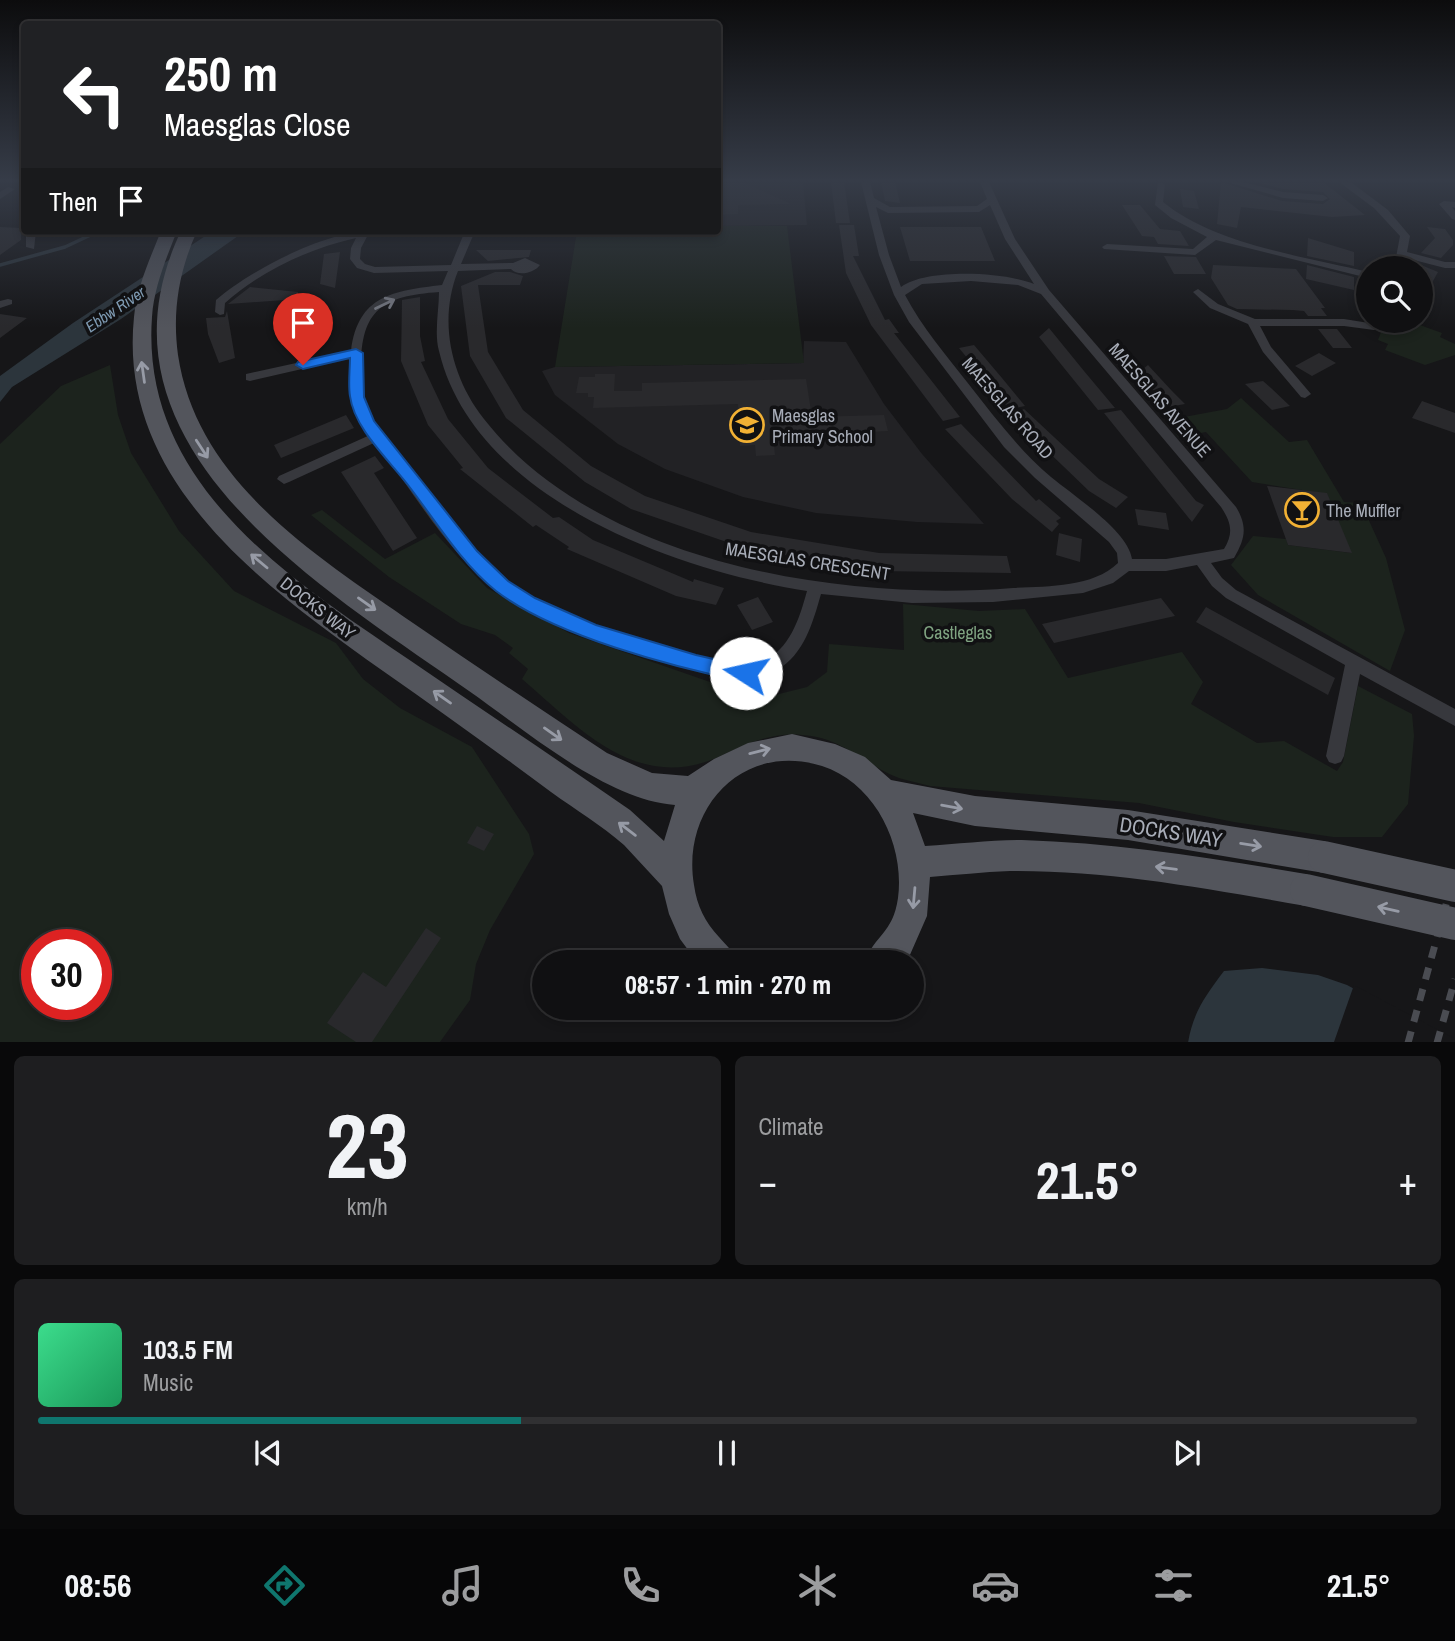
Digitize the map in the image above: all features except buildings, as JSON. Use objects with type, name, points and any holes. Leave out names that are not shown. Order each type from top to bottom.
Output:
[{"type":"main road","name":"DOCKS WAY","points":[[187,235],[174,267],[169,290],[166,353],[177,401],[198,443],[227,485],[272,531],[318,569],[597,763],[633,782],[668,791],[690,790],[712,776]]},
{"type":"main road","name":"DOCKS WAY","points":[[166,236],[149,279],[142,310],[142,370],[150,410],[173,460],[196,494],[237,542],[346,631],[634,833],[676,877]]},
{"type":"main road","points":[[707,950],[684,912],[676,877],[679,834],[695,796],[712,776],[744,755],[780,746],[819,750],[855,766],[886,793],[907,829],[916,862],[914,906],[901,941],[892,950]]},
{"type":"main road","name":"DOCKS WAY","points":[[886,793],[947,807],[1014,816],[1128,825],[1324,857],[1455,886]]},
{"type":"main road","name":"DOCKS WAY","points":[[916,862],[1021,856],[1129,863],[1217,873],[1455,924]]},
{"type":"street","name":"MAESGLAS ROAD","points":[[877,231],[899,295],[932,347],[992,424],[1040,475],[1114,538],[1124,552],[1126,565]]},
{"type":"street","name":"MAESGLAS AVENUE","points":[[1007,231],[1045,292],[1233,513],[1240,529],[1238,541],[1229,554],[1202,561],[1166,565],[1126,565]]},
{"type":"street","points":[[1202,231],[1214,237],[1356,272]]},
{"type":"street","points":[[1401,231],[1405,236],[1403,254],[1455,265]]},
{"type":"street","points":[[31,235],[31,247]]},
{"type":"street","points":[[220,312],[220,302],[233,288],[264,271],[356,235]]},
{"type":"street","points":[[363,235],[356,248],[355,259],[361,266],[374,270],[514,266]]},
{"type":"street","name":"MAESGLAS CRESCENT","points":[[468,235],[444,288],[440,333],[445,361],[459,395],[480,428],[501,450],[586,513],[666,551],[714,566],[816,586],[904,596],[978,599],[1053,591],[1100,582],[1119,574],[1126,565]]},
{"type":"street","points":[[1107,247],[1195,252],[1214,237]]},
{"type":"street","points":[[899,295],[907,286],[922,281],[1006,279],[1023,282],[1045,292]]},
{"type":"street","points":[[444,288],[400,296],[375,308],[361,322],[356,353],[357,397],[364,415],[379,436],[471,556],[502,586],[529,603],[592,631],[696,663],[746,673],[761,670],[783,657],[805,623],[816,586]]},
{"type":"street","points":[[1198,292],[1214,306],[1253,322],[1356,323]]},
{"type":"street","points":[[1253,322],[1254,329],[1266,347],[1305,394]]},
{"type":"street","points":[[250,377],[356,353]]},
{"type":"street","points":[[284,479],[379,436]]},
{"type":"street","points":[[1202,561],[1217,582],[1231,594],[1455,718]]},
{"type":"street","points":[[1335,756],[1354,663]]},
{"type":"shaded area","name":"Maesglas Primary School","points":[[804,341],[846,342],[884,404],[922,454],[984,524],[917,522],[816,513],[743,497],[665,469],[618,444],[555,395],[542,371],[555,367],[803,363]]},
{"type":"green space","points":[[721,231],[788,231],[804,363],[555,367],[576,235],[721,235]]},
{"type":"green space","points":[[1433,330],[1442,333],[1440,337],[1455,344],[1455,355],[1425,365],[1385,350],[1388,344],[1378,340],[1381,333],[1433,333]]},
{"type":"green space","points":[[110,365],[118,415],[131,453],[179,531],[234,591],[336,643],[363,679],[400,708],[472,747],[529,834],[534,854],[490,930],[476,964],[470,1000],[440,1042],[0,1042],[0,444],[61,386]]},
{"type":"green space","points":[[1241,398],[1289,442],[1307,440],[1344,502],[1361,503],[1386,558],[1405,630],[1390,671],[1258,595],[1231,565],[1253,536],[1286,539],[1288,545],[1351,553],[1327,494],[1252,482],[1206,432],[1178,437],[1169,423],[1173,419],[1227,409]]},
{"type":"green space","name":"Castleglas","points":[[322,510],[385,559],[435,533],[487,588],[569,633],[759,699],[807,687],[827,672],[829,644],[904,650],[903,604],[979,611],[1025,609],[1068,678],[1182,652],[1203,682],[1191,704],[1257,743],[1284,741],[1337,771],[1343,762],[1358,686],[1412,714],[1414,736],[1408,804],[1382,837],[1333,837],[1234,822],[1139,803],[930,786],[899,778],[830,741],[802,735],[768,738],[687,766],[659,767],[634,761],[587,734],[522,679],[528,669],[509,653],[513,648],[495,635],[461,624],[389,577],[311,515]]},
{"type":"water","name":"Ebbw River","points":[[207,235],[239,235],[121,319],[12,387],[0,402],[0,376],[73,323]]},
{"type":"water","points":[[1262,968],[1318,975],[1347,985],[1453,1042],[1188,1042],[1197,1013],[1224,971]]},
{"type":"pier","points":[[1354,985],[1455,1039],[1455,1042],[1334,1042]]},
{"type":"waterway","points":[[0,265],[65,247],[90,235]]},
{"type":"railway","points":[[1408,1042],[1455,872]]},
{"type":"railway","points":[[1437,1042],[1455,979]]},
{"type":"place","name":"Maesglas Primary School","points":[[747,425]]},
{"type":"place","name":"The Muffler","points":[[1302,510]]},
{"type":"route","points":[[303,365],[356,353],[357,397],[368,422],[471,556],[502,586],[529,603],[592,631],[696,663],[730,672],[746,673]]}]
